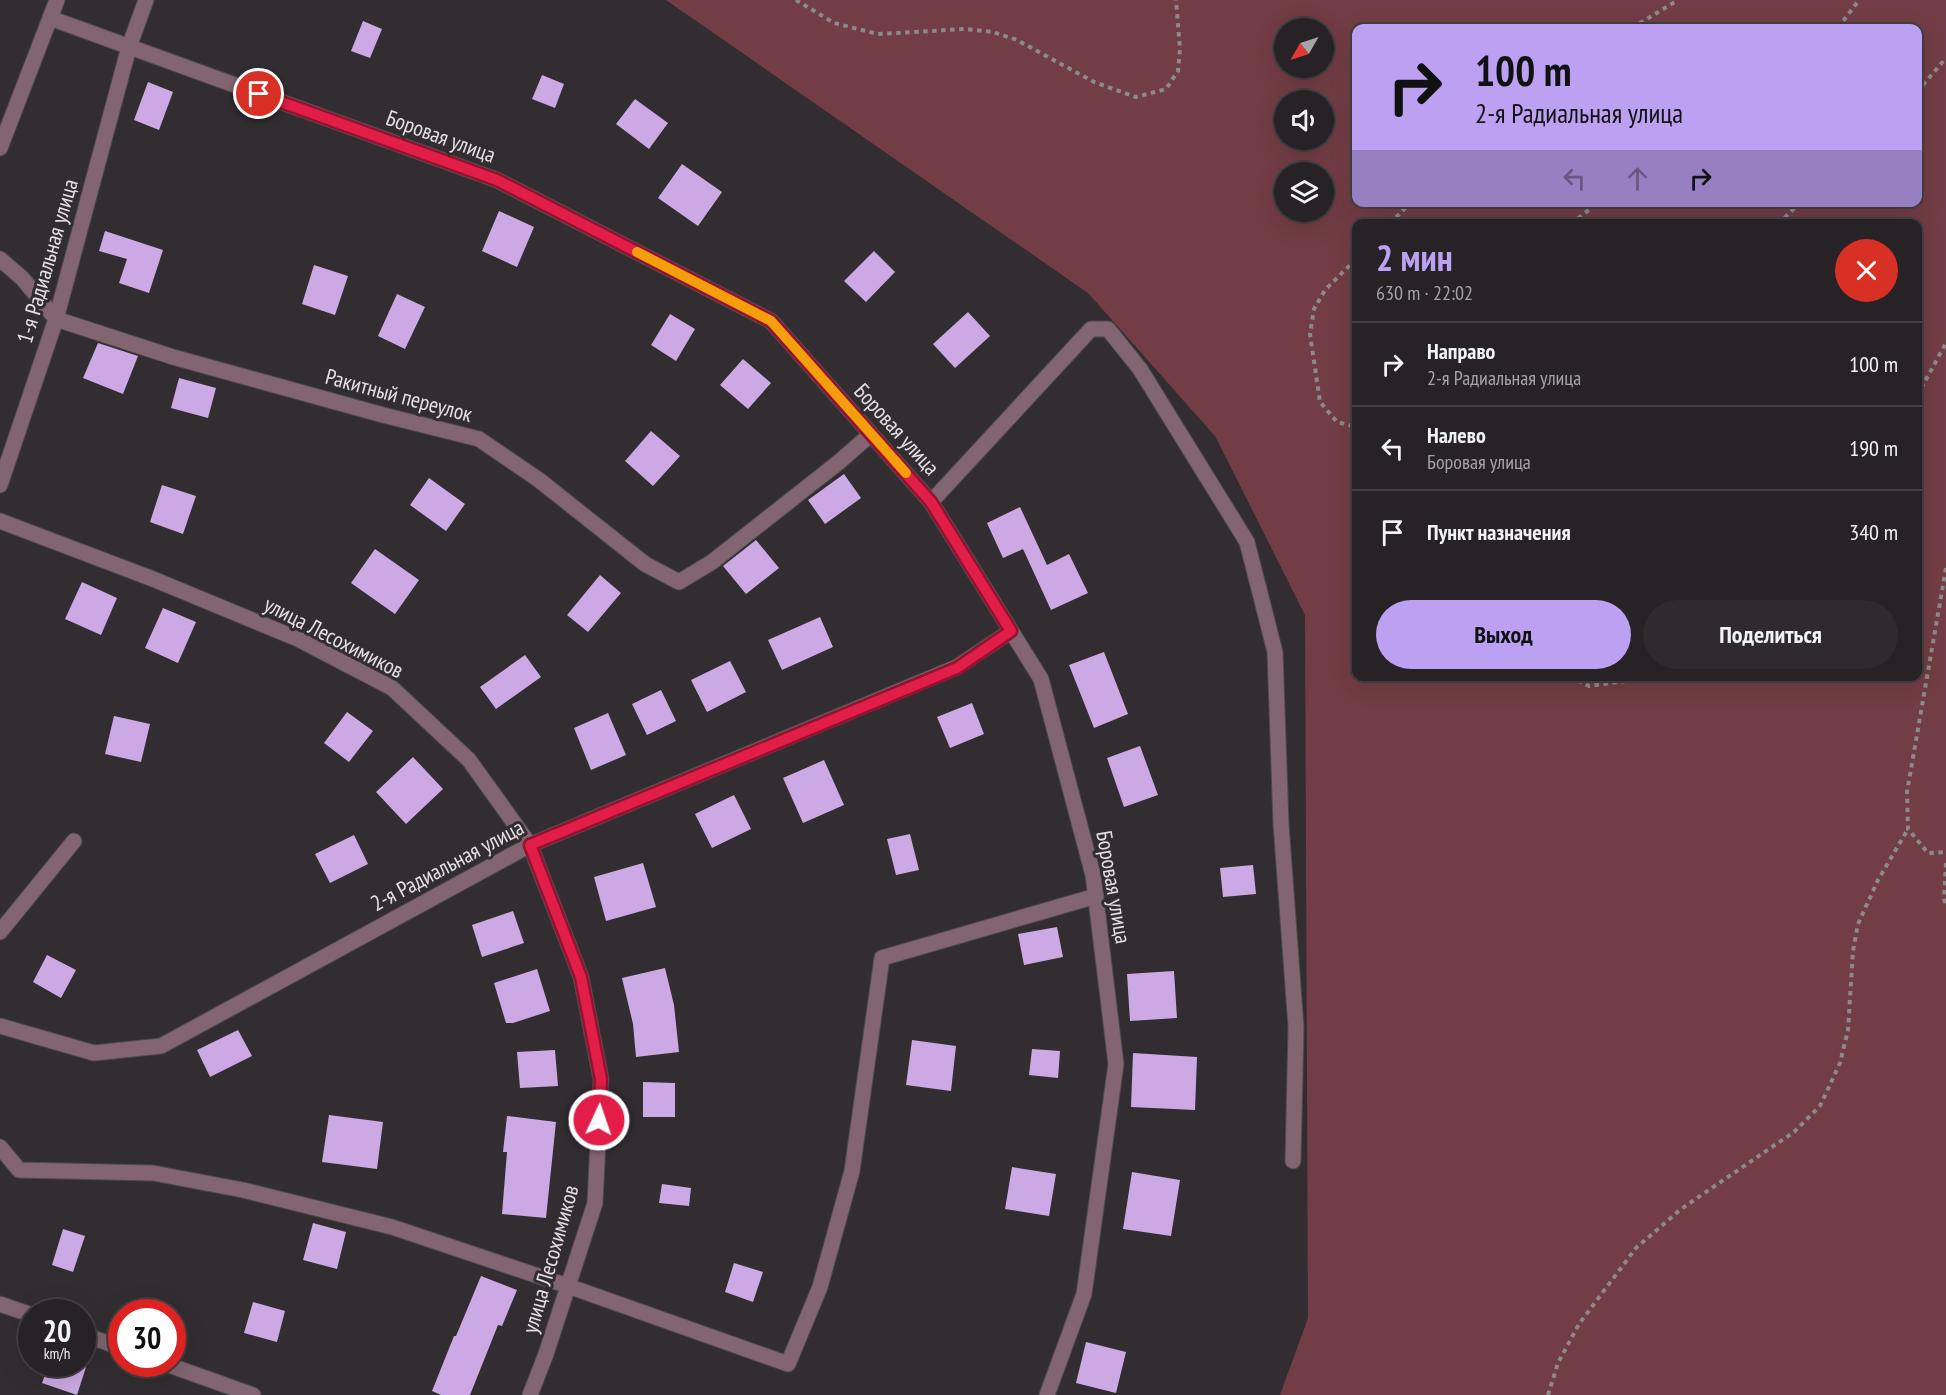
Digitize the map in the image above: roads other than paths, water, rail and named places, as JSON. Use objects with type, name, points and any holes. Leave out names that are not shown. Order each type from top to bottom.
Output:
[{"type":"street","points":[[0,148],[57,0]]},
{"type":"street","name":"1-я Радиальная улица","points":[[0,485],[56,319],[129,47],[146,0]]},
{"type":"street","name":"Боровая улица","points":[[50,18],[497,180],[771,321],[931,502],[1041,679],[1093,874],[1096,896],[1116,1064],[1084,1294],[1047,1395]]},
{"type":"street","points":[[0,259],[22,278],[56,319]]},
{"type":"street","name":"Ракитный переулок","points":[[56,319],[173,357],[479,439],[539,480],[645,564],[679,582],[712,562],[871,434]]},
{"type":"street","points":[[931,502],[1091,328],[1108,329],[1140,369],[1247,542],[1275,652],[1281,824],[1296,1027],[1293,1161]]},
{"type":"street","name":"улица Лесохимиков","points":[[0,521],[153,579],[298,639],[392,688],[469,760],[530,845],[581,977],[601,1079],[595,1203],[530,1395]]},
{"type":"street","name":"2-я Радиальная улица","points":[[0,1026],[94,1053],[161,1046],[530,845],[957,668],[1011,631]]},
{"type":"street","points":[[0,932],[74,841]]},
{"type":"street","points":[[0,1147],[19,1170],[153,1173],[243,1190],[392,1227],[788,1364],[820,1287],[852,1171],[882,958],[1096,896]]},
{"type":"street","points":[[0,1304],[18,1310]]},
{"type":"street","points":[[186,1371],[253,1395]]}]
